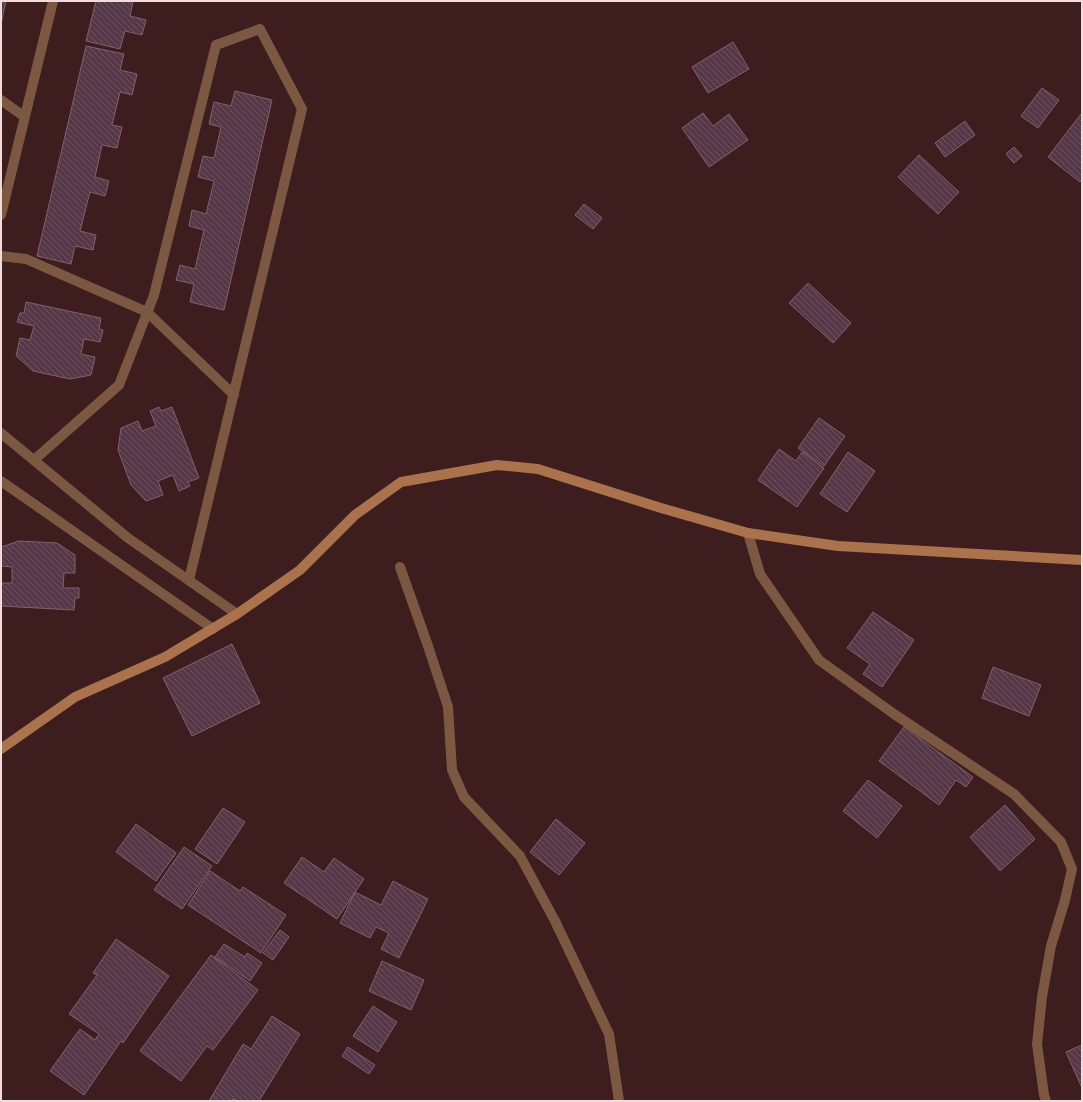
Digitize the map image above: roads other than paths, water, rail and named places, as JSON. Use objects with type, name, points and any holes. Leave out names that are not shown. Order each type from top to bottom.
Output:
[{"type":"main road","points":[[1,749],[75,697],[165,657],[237,614],[300,570],[355,515],[401,482],[497,465],[538,469],[661,508],[748,533],[838,546],[1082,560]]},
{"type":"street","points":[[1,215],[53,1]]},
{"type":"street","points":[[34,460],[119,385],[154,295],[216,45],[260,30],[302,110],[189,580]]},
{"type":"street","points":[[1,100],[25,117]]},
{"type":"street","points":[[1,256],[26,259],[147,312],[234,395]]},
{"type":"street","points":[[1,433],[128,538],[237,614]]},
{"type":"street","points":[[1,481],[212,629]]},
{"type":"street","points":[[748,533],[760,574],[819,660],[894,714],[1014,794],[1061,842],[1072,869],[1052,946],[1042,997],[1036,1044],[1046,1101]]},
{"type":"street","points":[[400,567],[448,707],[452,770],[464,796],[520,856],[555,921],[609,1034],[619,1101]]}]
